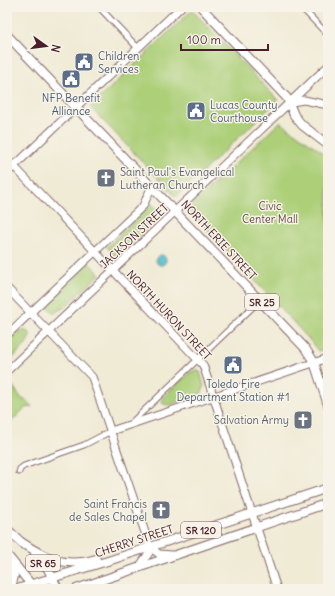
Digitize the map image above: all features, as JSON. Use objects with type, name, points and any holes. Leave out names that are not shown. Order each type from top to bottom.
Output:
[{"type":"main road","points":[[201,7],[290,102],[294,116],[302,125],[328,145]]},
{"type":"main road","name":"NORTH ERIE STREET","points":[[7,34],[305,348],[314,362],[328,405]]},
{"type":"main road","name":"CHERRY STREET","points":[[33,587],[54,578],[328,488]]},
{"type":"main road","name":"SR 120","points":[[76,589],[328,503]]},
{"type":"main road","name":"SR 65","points":[[7,528],[42,561],[54,578],[58,589]]},
{"type":"main road","points":[[21,542],[47,558],[66,563],[86,562],[110,556],[122,556]]},
{"type":"main road","name":"SR 65","points":[[7,555],[33,587]]},
{"type":"main road","points":[[7,561],[14,576],[12,584],[7,589]]},
{"type":"main road","points":[[33,587],[41,589]]},
{"type":"street","points":[[99,7],[138,48]]},
{"type":"street","points":[[7,173],[181,7]]},
{"type":"street","points":[[301,7],[328,35]]},
{"type":"street","name":"JACKSON STREET","points":[[7,371],[328,66]]},
{"type":"street","points":[[290,102],[304,100],[328,105]]},
{"type":"street","name":"NORTH HURON STREET","points":[[7,159],[198,359],[204,368],[278,589]]},
{"type":"street","name":"JACKSON STREET","points":[[7,336],[143,206],[152,186]]},
{"type":"street","points":[[7,288],[92,377],[150,547],[149,553],[139,568]]},
{"type":"street","points":[[130,424],[260,300]]},
{"type":"street","points":[[19,472],[24,466],[84,445],[111,431],[328,358]]},
{"type":"street","points":[[150,547],[159,554],[172,555]]},
{"type":"street","name":"CHERRY STREET","points":[[15,589],[33,587]]},
{"type":"green space","points":[[192,10],[278,100],[176,197],[90,107]]},
{"type":"green space","name":"Civic Center Mall","points":[[280,122],[328,156],[328,349],[318,351],[308,338],[190,211],[189,207]]},
{"type":"green space","points":[[152,204],[163,215],[117,258],[107,247]]},
{"type":"green space","points":[[89,263],[100,274],[65,307],[54,313],[48,307],[51,302]]},
{"type":"green space","points":[[25,330],[31,335],[24,347],[7,363],[7,341],[17,333]]},
{"type":"green space","points":[[196,370],[200,372],[204,386],[202,393],[169,405],[163,404],[163,397],[189,373]]},
{"type":"green space","points":[[9,381],[22,399],[27,401],[32,407],[25,408],[7,426],[7,383]]},
{"type":"water","points":[[161,255],[166,260],[161,265],[156,260]]},
{"type":"place","name":"Children Services","points":[[84,62]]},
{"type":"place","name":"NFP Benefit Alliance","points":[[71,79]]},
{"type":"place","name":"Lucas County Courthouse","points":[[196,111]]},
{"type":"place","name":"Saint Paul's Evangelical Lutheran Church","points":[[106,178]]},
{"type":"place","name":"Toledo Fire Department Station #1","points":[[233,365]]},
{"type":"place","name":"Salvation Army","points":[[303,420]]},
{"type":"place","name":"Saint Francis de Sales Chapel","points":[[161,510]]}]
